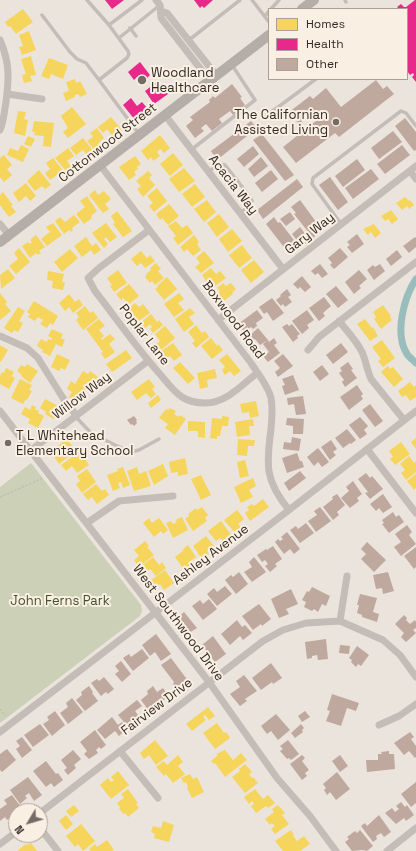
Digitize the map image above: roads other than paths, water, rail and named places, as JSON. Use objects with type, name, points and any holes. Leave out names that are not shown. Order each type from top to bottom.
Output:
[{"type":"street","points":[[303,8],[314,0]]},
{"type":"street","points":[[159,6],[168,13],[189,40],[213,78]]},
{"type":"street","points":[[159,6],[161,18],[213,78]]},
{"type":"street","name":"Cottonwood Street","points":[[0,242],[268,36]]},
{"type":"street","points":[[0,40],[8,64],[9,77],[3,123],[0,130]]},
{"type":"street","points":[[7,94],[42,99]]},
{"type":"street","name":"Acacia Way","points":[[165,115],[283,269]]},
{"type":"street","name":"Boxwood Road","points":[[100,165],[218,320],[268,389],[272,406],[268,473],[276,492],[289,510]]},
{"type":"street","points":[[413,169],[416,179]]},
{"type":"street","name":"Gary Way","points":[[218,320],[413,169]]},
{"type":"street","points":[[0,224],[9,236]]},
{"type":"street","name":"Poplar Lane","points":[[149,230],[88,278],[95,291],[148,361],[183,398],[206,403],[227,397],[257,373]]},
{"type":"street","points":[[308,350],[319,337],[416,262]]},
{"type":"street","points":[[339,321],[358,344],[363,354],[371,379],[404,420]]},
{"type":"street","points":[[0,336],[27,348],[38,358],[75,416]]},
{"type":"street","name":"Willow Way","points":[[30,450],[148,361]]},
{"type":"street","name":"West Southwood Drive","points":[[0,411],[209,682],[277,778],[310,816],[336,851]]},
{"type":"street","name":"Ashley Avenue","points":[[0,732],[416,411]]},
{"type":"street","points":[[367,449],[416,513]]},
{"type":"street","points":[[86,523],[119,502],[173,496]]},
{"type":"street","points":[[340,621],[347,576]]},
{"type":"street","name":"Fairview Drive","points":[[48,808],[263,641],[283,630],[306,623],[340,621],[383,640],[400,655],[416,677]]},
{"type":"street","points":[[379,725],[399,716],[416,704]]},
{"type":"street","points":[[120,751],[158,798]]},
{"type":"street","points":[[387,851],[416,828]]},
{"type":"street","points":[[48,838],[58,851]]},
{"type":"lane","points":[[87,0],[109,25],[128,51],[128,56],[99,80]]},
{"type":"lane","points":[[109,25],[142,0]]},
{"type":"lane","points":[[189,40],[240,0]]},
{"type":"lane","points":[[252,0],[268,20]]},
{"type":"lane","points":[[272,8],[279,0]]},
{"type":"lane","points":[[119,38],[159,6]]},
{"type":"lane","points":[[265,16],[268,12]]},
{"type":"lane","points":[[42,15],[70,52],[77,59],[86,63],[140,135]]},
{"type":"lane","points":[[130,28],[136,36]]},
{"type":"lane","points":[[191,150],[255,100],[231,64]]},
{"type":"lane","points":[[266,116],[315,80]]},
{"type":"lane","points":[[342,224],[312,184],[313,178],[401,111],[406,113],[416,126]]},
{"type":"lane","points":[[208,172],[220,164],[227,166],[252,201],[250,205],[240,213]]},
{"type":"lane","points":[[75,416],[92,433],[131,452],[139,450],[159,439]]},
{"type":"waterway","points":[[416,279],[404,305],[401,326],[403,346],[408,355],[416,363]]},
{"type":"place","name":"Woodland Healthcare","points":[[142,80]]},
{"type":"place","name":"The Californian Assisted Living","points":[[336,122]]},
{"type":"place","name":"T L Whitehead Elementary School","points":[[8,443]]},
{"type":"park label","name":"John Ferns Park","points":[[60,601]]}]
